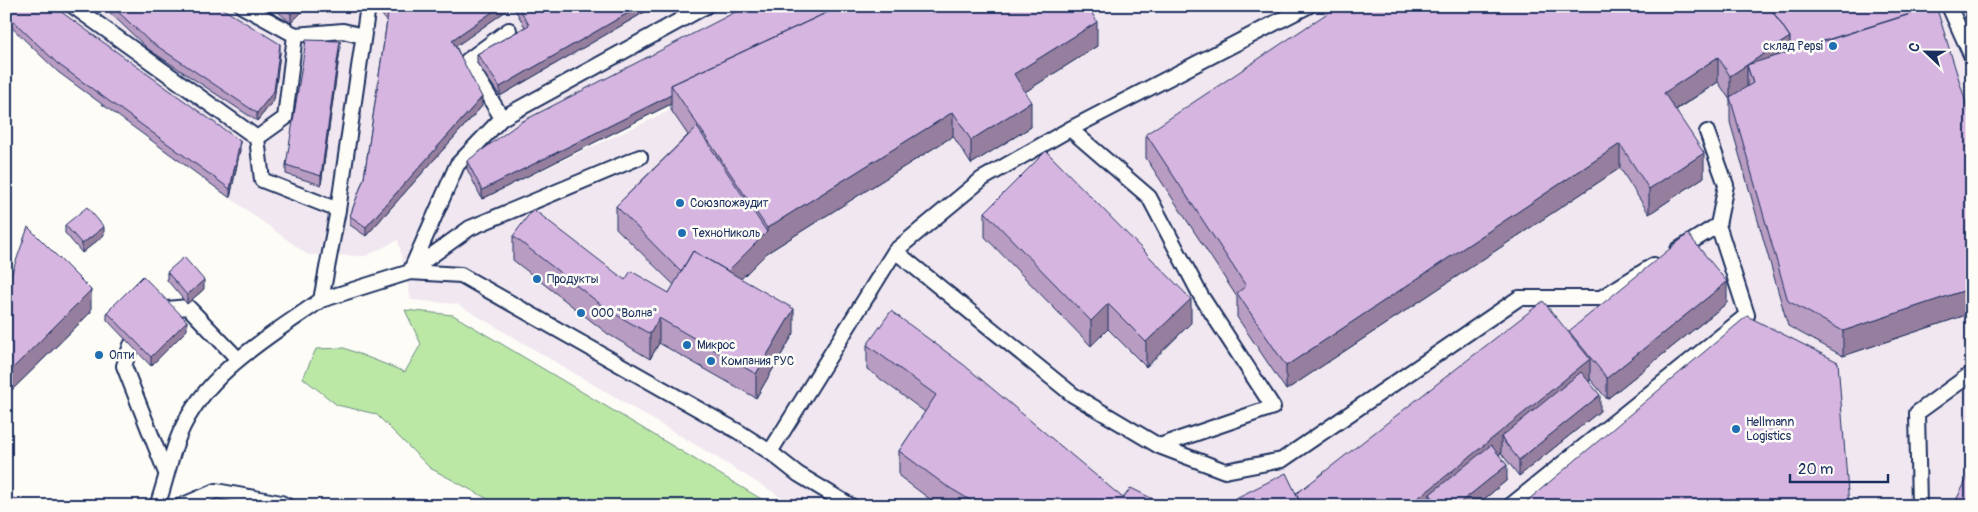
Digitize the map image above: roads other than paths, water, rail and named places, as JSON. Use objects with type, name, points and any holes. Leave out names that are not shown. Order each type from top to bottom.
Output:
[{"type":"lane","points":[[73,6],[257,138],[262,180],[338,210]]},
{"type":"lane","points":[[242,6],[294,35],[343,31],[364,36]]},
{"type":"lane","points":[[321,300],[338,210],[368,6]]},
{"type":"lane","points":[[410,272],[457,165],[502,118],[706,6]]},
{"type":"lane","points":[[770,452],[895,250],[982,179],[1070,129],[1308,6]]},
{"type":"lane","points":[[1949,6],[1972,57]]},
{"type":"lane","points":[[502,118],[468,61],[509,30]]},
{"type":"lane","points":[[257,138],[285,118],[294,35]]},
{"type":"lane","points":[[1070,129],[1149,197],[1202,296],[1273,406],[1159,446]]},
{"type":"lane","points":[[1510,506],[1747,315],[1718,225],[1726,185],[1707,132]]},
{"type":"lane","points":[[157,506],[180,432],[203,396],[238,359],[321,300],[410,272],[470,228],[640,157]]},
{"type":"lane","points":[[895,250],[1073,395],[1159,446],[1225,471],[1282,460],[1519,298],[1601,298],[1718,225]]},
{"type":"lane","points":[[410,272],[461,275],[739,432],[770,452],[798,474],[851,506]]},
{"type":"lane","points":[[167,309],[188,307],[238,359]]},
{"type":"lane","points":[[131,345],[124,366],[166,473]]},
{"type":"lane","points":[[1919,506],[1917,412],[1972,373]]},
{"type":"lane","points":[[181,506],[216,491],[281,503],[287,506]]},
{"type":"place","name":"склад Pepsi","points":[[1833,46]]},
{"type":"place","name":"Союзпожаудит","points":[[680,203]]},
{"type":"place","name":"ТехноНиколь","points":[[682,233]]},
{"type":"place","name":"Продукты","points":[[537,279]]},
{"type":"place","name":"ООО \"Волна\"","points":[[581,313]]},
{"type":"place","name":"Микрос","points":[[687,345]]},
{"type":"place","name":"Опти","points":[[99,355]]},
{"type":"place","name":"Компания РУС","points":[[711,361]]},
{"type":"place","name":"Hellmann Logistics","points":[[1736,429]]}]
